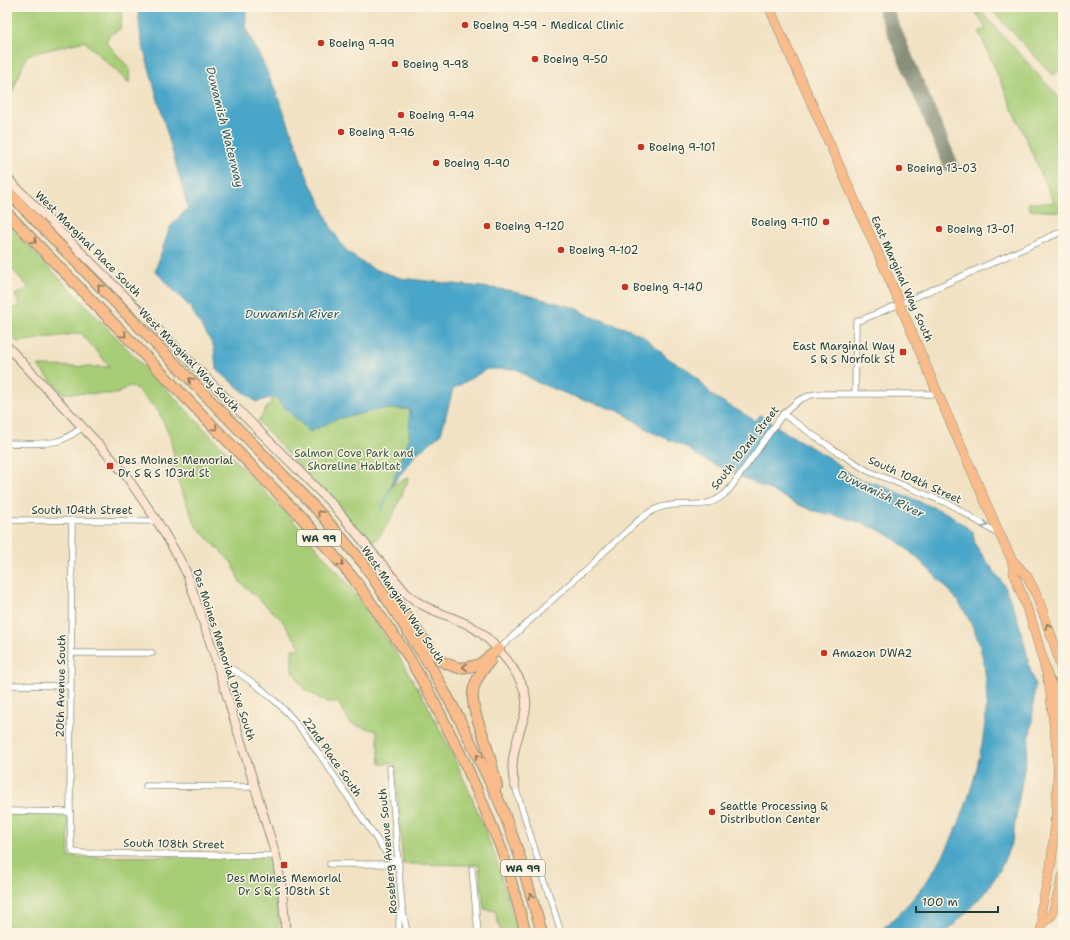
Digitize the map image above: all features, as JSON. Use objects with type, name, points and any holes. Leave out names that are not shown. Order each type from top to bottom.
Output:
[{"type":"highway","name":"West Marginal Way South","points":[[7,190],[322,515],[364,564],[431,668],[459,718],[501,805],[518,851],[542,933]]},
{"type":"highway","name":"WA 99","points":[[7,213],[302,518],[354,579],[406,654],[432,698],[465,763],[503,853],[526,933]]},
{"type":"highway","points":[[364,564],[400,608],[435,655],[443,662],[459,668],[468,668],[478,665],[499,649]]},
{"type":"highway","points":[[499,649],[476,681],[473,697],[493,768],[501,805]]},
{"type":"highway","points":[[1049,681],[1058,694],[1063,723]]},
{"type":"highway","points":[[1056,820],[1063,810]]},
{"type":"main road","name":"East Marginal Way South","points":[[769,7],[1012,560],[1014,574],[1031,619],[1049,681],[1055,725],[1058,768],[1056,820],[1051,865],[1042,911],[1043,922]]},
{"type":"main road","name":"East Marginal Way South","points":[[1012,560],[1027,576],[1037,596],[1056,649],[1063,676]]},
{"type":"main road","points":[[1040,933],[1043,922],[1052,915],[1063,876]]},
{"type":"street","points":[[450,9],[458,7]]},
{"type":"street","name":"West Marginal Place South","points":[[7,178],[334,506],[413,600],[422,606],[460,621],[475,629],[499,649],[519,677],[523,685],[526,700],[524,717],[512,759],[515,786]]},
{"type":"street","points":[[855,394],[856,322],[900,304],[1063,231]]},
{"type":"street","name":"Des Moines Memorial Drive South","points":[[7,346],[113,460],[157,520],[187,574],[216,660],[276,856],[282,890],[285,933]]},
{"type":"street","name":"South 102nd Street","points":[[499,649],[638,521],[651,511],[663,506],[709,504],[716,501],[734,483],[783,414],[799,400],[810,395],[938,394]]},
{"type":"street","name":"South 104th Street","points":[[783,414],[836,451],[868,471],[942,500],[1000,535]]},
{"type":"street","points":[[7,443],[49,443],[59,441],[83,427]]},
{"type":"street","name":"South 104th Street","points":[[7,520],[157,520]]},
{"type":"street","name":"20th Avenue South","points":[[72,520],[70,812],[71,844],[73,852]]},
{"type":"street","points":[[72,653],[152,653]]},
{"type":"street","name":"22nd Place South","points":[[216,660],[233,669],[256,685],[275,700],[296,722],[388,857],[399,864]]},
{"type":"street","points":[[7,685],[72,686]]},
{"type":"street","name":"Roseberg Avenue South","points":[[390,768],[402,906],[407,933]]},
{"type":"street","points":[[1058,768],[1063,786]]},
{"type":"street","points":[[146,786],[255,787]]},
{"type":"street","points":[[515,786],[561,933]]},
{"type":"street","points":[[7,811],[70,812]]},
{"type":"street","name":"South 108th Street","points":[[73,852],[276,856]]},
{"type":"street","points":[[330,864],[399,864]]},
{"type":"street","points":[[472,869],[478,933]]},
{"type":"street","points":[[399,933],[399,920],[402,906]]},
{"type":"green space","points":[[7,7],[120,7],[122,16],[120,29],[109,35],[106,42],[130,69],[129,83],[84,41],[27,55],[7,105]]},
{"type":"green space","points":[[973,7],[977,7],[1063,102],[1063,212],[1030,210],[1028,203],[1054,203],[979,32],[986,29]]},
{"type":"green space","points":[[990,7],[1063,7],[1063,68],[1053,75]]},
{"type":"green space","points":[[7,224],[296,524],[348,584],[400,659],[426,702],[458,766],[495,856],[518,933],[501,933],[495,911],[484,909],[479,865],[403,864],[395,763],[380,764],[377,731],[351,724],[338,702],[326,702],[305,690],[292,670],[292,649],[301,648],[281,619],[240,582],[232,563],[196,526],[170,462],[175,460],[170,437],[159,412],[137,389],[129,386],[117,394],[62,393],[38,366],[110,367],[81,333],[17,342],[7,332],[7,311],[20,306],[15,295],[29,288],[7,263]]},
{"type":"green space","name":"Salmon Cove Park and Shoreline Habitat","points":[[274,397],[310,432],[335,419],[382,409],[410,409],[409,436],[391,486],[409,477],[389,522],[371,545],[258,421]]},
{"type":"green space","points":[[7,814],[63,814],[68,819],[69,857],[259,856],[268,859],[274,872],[276,883],[279,933],[7,933]]},
{"type":"water","name":"Duwamish River","points":[[137,7],[246,7],[246,29],[278,97],[309,181],[320,201],[331,228],[345,249],[360,261],[374,269],[401,278],[508,290],[576,308],[590,316],[630,330],[643,336],[669,359],[690,371],[713,396],[756,421],[760,415],[831,459],[857,479],[875,483],[949,514],[973,532],[975,544],[1004,585],[1017,616],[1035,685],[1032,723],[1013,839],[1000,870],[986,891],[946,933],[876,933],[920,891],[941,859],[965,807],[982,745],[985,723],[986,678],[982,656],[976,634],[966,614],[949,590],[906,548],[879,530],[841,516],[806,508],[697,456],[686,447],[651,432],[622,412],[575,397],[536,382],[516,369],[487,369],[453,389],[441,434],[416,454],[391,487],[409,436],[410,409],[382,409],[336,419],[310,432],[274,397],[256,402],[216,369],[214,347],[190,307],[155,271],[170,227],[188,208],[141,39]]},
{"type":"waterway","points":[[381,511],[391,487]]},
{"type":"taxiway","points":[[884,7],[951,165]]},
{"type":"place","name":"Boeing 9-59 - Medical Clinic","points":[[465,25]]},
{"type":"place","name":"Boeing 9-99","points":[[321,43]]},
{"type":"place","name":"Boeing 9-50","points":[[535,59]]},
{"type":"place","name":"Boeing 9-98","points":[[395,64]]},
{"type":"place","name":"Boeing 9-94","points":[[401,115]]},
{"type":"place","name":"Boeing 9-96","points":[[341,132]]},
{"type":"place","name":"Boeing 9-101","points":[[641,147]]},
{"type":"place","name":"Boeing 9-90","points":[[436,163]]},
{"type":"place","name":"Boeing 13-03","points":[[899,168]]},
{"type":"place","name":"Boeing 9-110","points":[[826,222]]},
{"type":"place","name":"Boeing 9-120","points":[[487,226]]},
{"type":"place","name":"Boeing 13-01","points":[[939,229]]},
{"type":"place","name":"Boeing 9-102","points":[[561,250]]},
{"type":"place","name":"Boeing 9-140","points":[[625,287]]},
{"type":"place","name":"East Marginal Way S & S Norfolk St","points":[[903,352]]},
{"type":"place","name":"Des Moines Memorial Dr S & S 103rd St","points":[[110,466]]},
{"type":"place","name":"Amazon DWA2","points":[[824,653]]},
{"type":"place","name":"Seattle Processing & Distribution Center","points":[[712,812]]},
{"type":"place","name":"Des Moines Memorial Dr S & S 108th St","points":[[284,865]]},
{"type":"water label","name":"Duwamish Waterway","points":[[225,127]]}]
